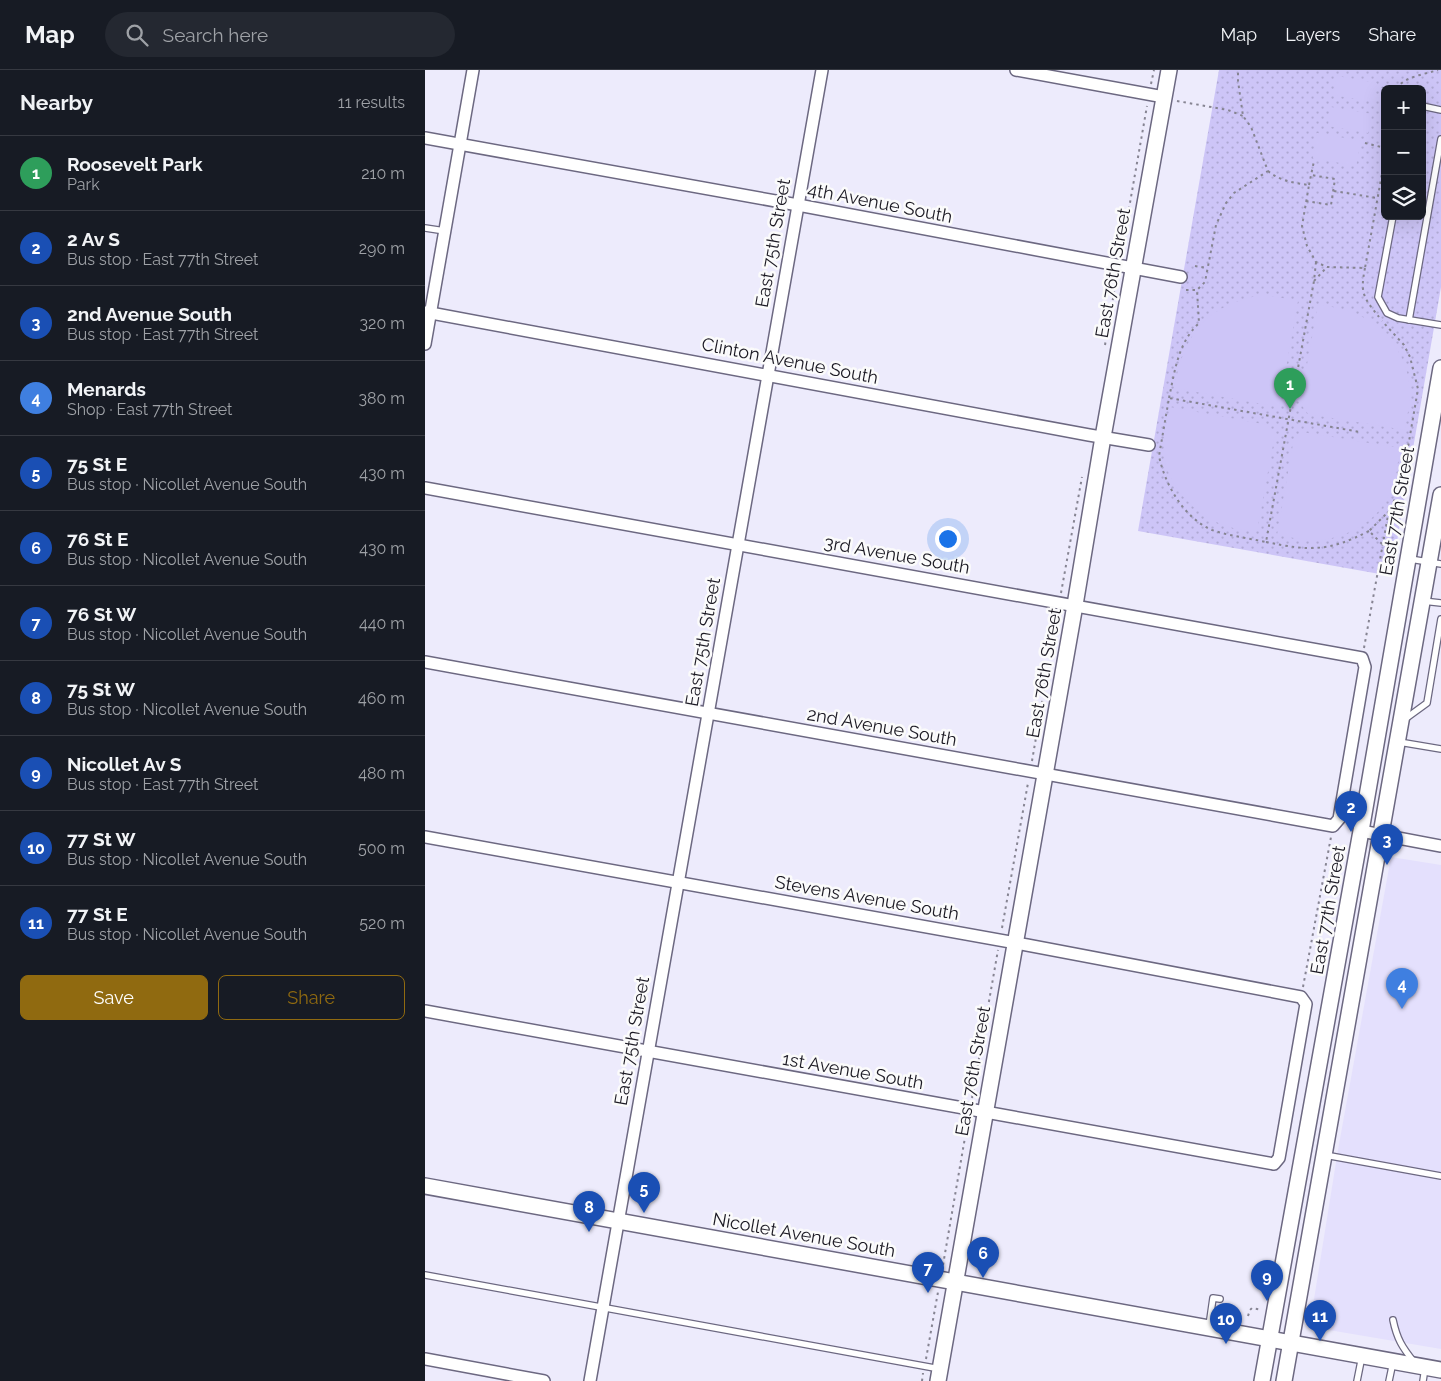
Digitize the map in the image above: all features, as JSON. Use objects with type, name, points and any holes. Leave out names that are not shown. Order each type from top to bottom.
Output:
[{"type":"street","points":[[425,344],[428,313],[445,231],[473,70]]},
{"type":"street","name":"East 75th Street","points":[[590,1381],[822,70]]},
{"type":"street","points":[[1016,70],[1170,99]]},
{"type":"street","name":"East 76th Street","points":[[934,1372],[955,1282],[978,1111],[1067,604],[1103,437],[1133,268],[1170,99],[1169,70]]},
{"type":"street","name":"4th Avenue South","points":[[425,138],[798,205],[1181,277]]},
{"type":"street","name":"Clinton Avenue South","points":[[428,313],[1149,445]]},
{"type":"street","name":"East 77th Street","points":[[1262,1381],[1361,831],[1441,368]]},
{"type":"street","name":"3rd Avenue South","points":[[425,488],[1362,658]]},
{"type":"street","points":[[1284,1381],[1422,601],[1435,563],[1441,495]]},
{"type":"street","points":[[1333,826],[1339,819],[1352,744],[1365,667],[1362,658]]},
{"type":"street","name":"2nd Avenue South","points":[[425,662],[1333,826]]},
{"type":"street","points":[[1361,831],[1441,846]]},
{"type":"street","name":"Stevens Avenue South","points":[[425,837],[1008,941],[1301,997]]},
{"type":"street","name":"1st Avenue South","points":[[425,1011],[1274,1164],[1279,1158],[1306,1004],[1301,997]]},
{"type":"street","points":[[1324,1155],[1317,1154],[1311,1149],[1311,1142],[1329,1044],[1328,1017]]},
{"type":"street","name":"Nicollet Avenue South","points":[[425,1186],[1361,1356],[1393,1362],[1421,1372],[1441,1370]]},
{"type":"street","points":[[425,1359],[544,1381]]},
{"type":"lane","points":[[1426,107],[1441,110]]},
{"type":"lane","points":[[1409,320],[1441,139]]},
{"type":"lane","points":[[1392,220],[1378,298],[1387,313],[1398,318],[1441,326]]},
{"type":"lane","points":[[425,228],[445,231]]},
{"type":"lane","points":[[1408,558],[1435,563]]},
{"type":"lane","points":[[1422,601],[1441,603]]},
{"type":"lane","points":[[1401,722],[1427,703],[1441,619]]},
{"type":"lane","points":[[1397,741],[1441,749]]},
{"type":"lane","points":[[1324,1155],[1441,1176]]},
{"type":"lane","points":[[425,1275],[934,1372]]},
{"type":"lane","points":[[1209,1328],[1213,1298],[1220,1299]]},
{"type":"lane","points":[[1393,1320],[1396,1337],[1401,1347],[1421,1372]]},
{"type":"lane","points":[[1357,1381],[1361,1356]]},
{"type":"lane","points":[[1389,1381],[1393,1362]]},
{"type":"path","points":[[1151,86],[1153,70]]},
{"type":"path","points":[[1238,70],[1243,116],[1251,128],[1267,171],[1289,182],[1309,185]]},
{"type":"path","points":[[1398,85],[1437,70]]},
{"type":"path","points":[[1170,99],[1228,110],[1243,116]]},
{"type":"path","points":[[1365,143],[1381,147]]},
{"type":"path","points":[[1266,542],[1314,281],[1316,262],[1303,235],[1302,226],[1313,161]]},
{"type":"path","points":[[1187,290],[1197,290],[1205,282],[1216,225],[1226,203],[1234,193],[1267,171]]},
{"type":"path","points":[[1306,201],[1331,205],[1334,191],[1335,179],[1311,175]]},
{"type":"path","points":[[1197,290],[1199,323],[1190,332],[1179,352],[1159,456],[1165,478],[1174,494],[1192,516],[1210,529],[1287,546],[1319,548],[1336,546],[1369,531],[1389,510],[1401,488],[1418,390],[1410,357],[1404,345],[1378,317],[1363,296],[1361,288],[1381,175]]},
{"type":"path","points":[[1334,191],[1377,198]]},
{"type":"path","points":[[1316,262],[1327,267],[1365,268]]},
{"type":"path","points":[[1195,266],[1207,268]]},
{"type":"path","points":[[1314,281],[1327,267]]},
{"type":"path","points":[[1169,398],[1360,432]]},
{"type":"path","points":[[922,1381],[934,1372],[940,1279],[978,1111],[1067,604],[1083,472]]},
{"type":"path","points":[[1362,658],[1389,510]]},
{"type":"path","points":[[1369,531],[1383,545]]},
{"type":"path","points":[[1301,997],[1333,826]]},
{"type":"path","points":[[1248,1316],[1252,1308],[1265,1310]]},
{"type":"shaded area","points":[[1219,70],[1441,70],[1441,287],[1391,576],[1138,531]]},
{"type":"shaded area","points":[[1337,76],[1377,83],[1374,102],[1333,95]]},
{"type":"shaded area","points":[[1331,107],[1372,114],[1368,133],[1328,126]]},
{"type":"shaded area","points":[[1317,133],[1361,141],[1356,166],[1313,158]]},
{"type":"shaded area","points":[[1256,296],[1271,296],[1298,301],[1279,407],[1174,388],[1183,354],[1190,339],[1199,327],[1209,317],[1222,309]]},
{"type":"shaded area","points":[[1318,304],[1359,315],[1381,330],[1390,339],[1403,361],[1410,386],[1405,430],[1308,414],[1300,403]]},
{"type":"shaded area","points":[[1170,407],[1268,425],[1275,434],[1257,531],[1226,526],[1204,515],[1184,498],[1170,476],[1164,453]]},
{"type":"shaded area","points":[[1302,432],[1400,448],[1393,485],[1383,506],[1368,521],[1350,532],[1329,539],[1319,540],[1277,535],[1294,438]]},
{"type":"shaded area","points":[[1391,857],[1441,865],[1441,1349],[1317,1328],[1311,1318],[1338,1150]]},
{"type":"place","name":"Roosevelt Park","points":[[1290,409]]},
{"type":"place","name":"2 Av S","points":[[1351,832]]},
{"type":"place","name":"2nd Avenue South","points":[[1387,865]]},
{"type":"place","name":"Menards","points":[[1402,1009]]},
{"type":"place","name":"75 St E","points":[[644,1213]]},
{"type":"place","name":"75 St W","points":[[589,1232]]},
{"type":"place","name":"76 St E","points":[[983,1278]]},
{"type":"place","name":"76 St W","points":[[928,1293]]},
{"type":"place","name":"Nicollet Av S","points":[[1267,1301]]},
{"type":"place","name":"77 St E","points":[[1320,1341]]},
{"type":"place","name":"77 St W","points":[[1226,1344]]}]
